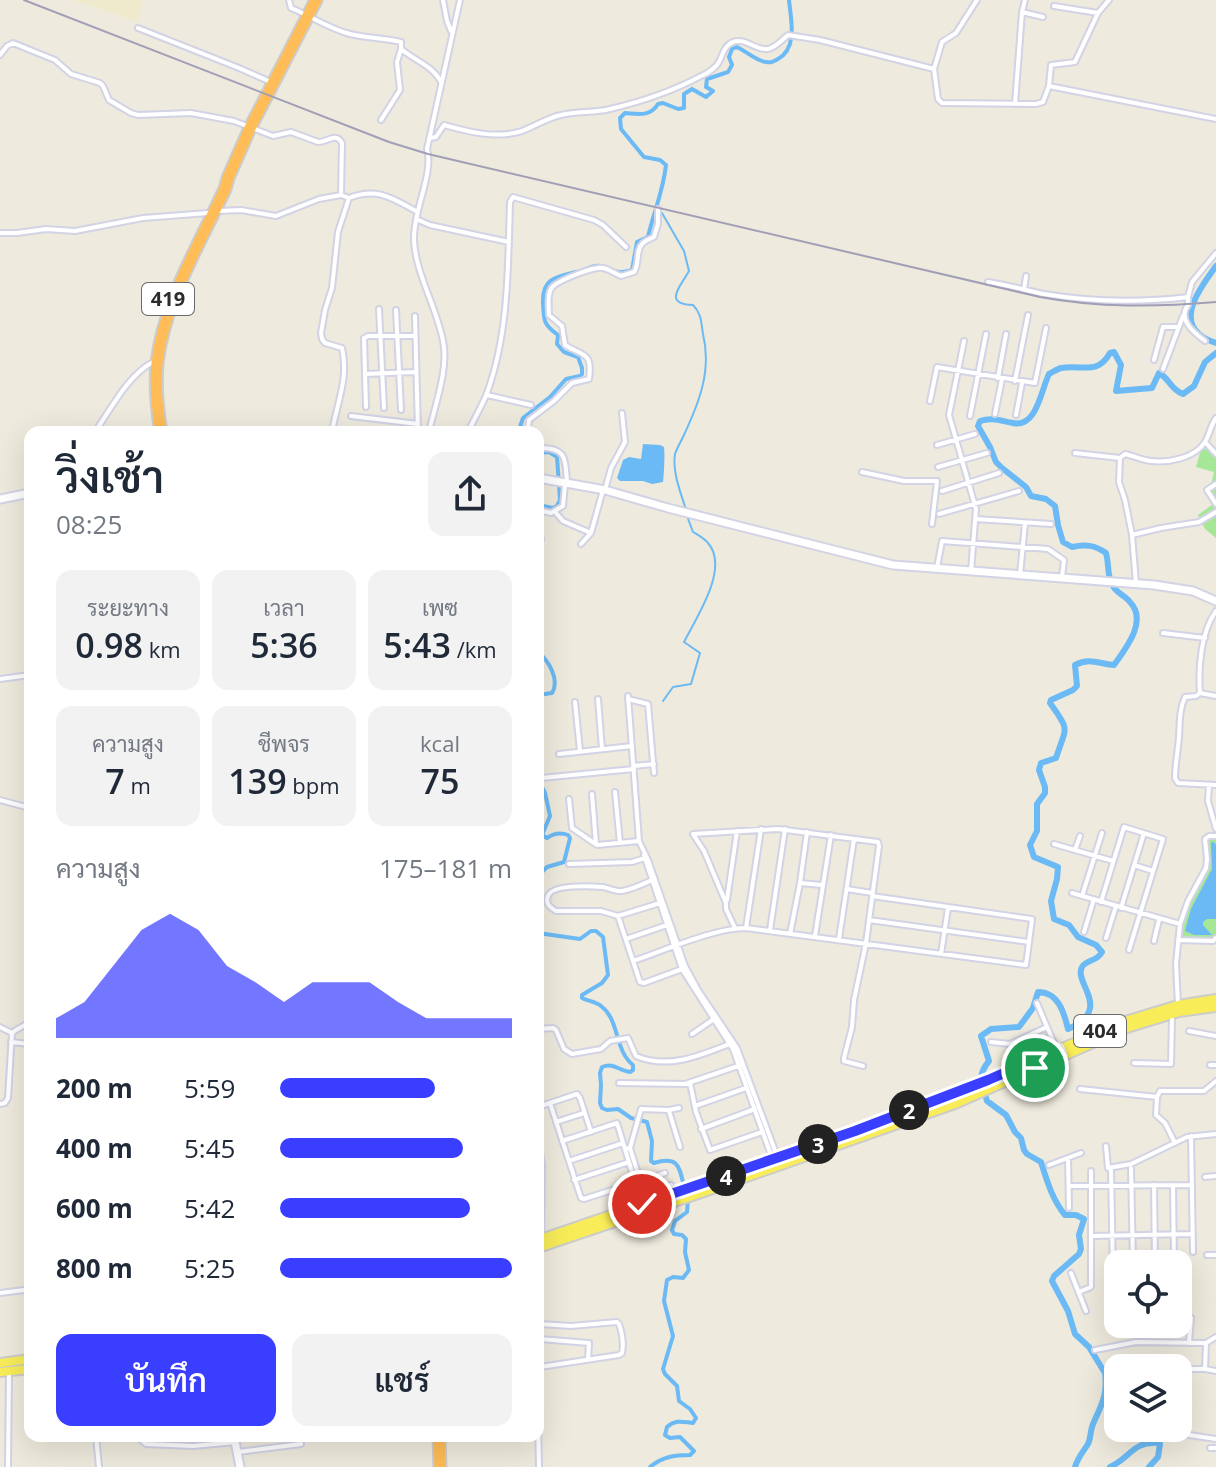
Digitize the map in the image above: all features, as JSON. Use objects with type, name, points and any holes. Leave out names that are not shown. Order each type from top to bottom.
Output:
[{"type":"highway","name":"419","points":[[156,426],[152,409],[153,362],[159,325],[176,276],[225,189],[250,128],[316,0]]},
{"type":"highway","name":"419","points":[[158,426],[157,364],[164,326],[211,212]]},
{"type":"highway","points":[[439,1442],[440,1467]]},
{"type":"main road","name":"404","points":[[1059,1054],[1125,1021],[1178,1005],[1216,999]]},
{"type":"main road","name":"404","points":[[690,1192],[977,1084],[989,1084],[1127,1028],[1172,1014],[1216,1007]]},
{"type":"main road","name":"404","points":[[544,1242],[643,1199],[690,1192],[895,1125],[981,1093],[989,1084]]},
{"type":"main road","name":"404","points":[[544,1242],[674,1193]]},
{"type":"main road","points":[[4,1367],[24,1361]]},
{"type":"main road","points":[[4,1367],[24,1369]]},
{"type":"street","points":[[289,0],[291,8],[328,27],[350,34],[401,42],[397,62],[400,90],[381,120]]},
{"type":"street","points":[[443,0],[452,34]]},
{"type":"street","points":[[430,426],[445,351],[416,255],[416,211],[429,164],[427,149],[460,0]]},
{"type":"street","points":[[977,0],[956,33],[942,42],[934,69],[938,99],[942,103],[1043,102],[1049,86],[1051,65],[1075,62],[1098,13],[1109,0]]},
{"type":"street","points":[[1015,104],[1025,0]]},
{"type":"street","points":[[1054,6],[1098,13]]},
{"type":"street","points":[[1022,12],[1043,17]]},
{"type":"street","points":[[138,28],[273,83]]},
{"type":"street","points":[[430,138],[436,137],[444,125],[470,133],[491,134],[520,131],[564,114],[608,110],[685,85],[718,65],[724,49],[731,42],[738,41],[767,49],[788,35],[798,36],[934,69]]},
{"type":"street","points":[[0,55],[13,43],[55,60],[71,74],[100,83],[109,100],[131,113],[147,116],[191,113],[234,121],[273,136],[291,132],[321,143],[334,137],[341,140],[341,195]]},
{"type":"street","points":[[401,49],[431,68],[442,84]]},
{"type":"street","points":[[1049,86],[1216,119]]},
{"type":"street","points":[[0,233],[46,229],[75,231],[143,218],[241,210],[276,216],[319,199],[341,195],[349,198],[372,192],[416,211]]},
{"type":"street","points":[[471,426],[487,395],[504,317],[510,202],[513,197],[594,220],[626,247]]},
{"type":"street","points":[[334,426],[342,394],[345,360],[342,348],[325,343],[321,333],[332,288],[338,232],[349,198]]},
{"type":"street","points":[[528,426],[529,420],[572,383],[589,379],[591,374],[586,356],[565,345],[562,326],[549,315],[551,289],[558,282],[598,267],[621,276],[634,272],[638,266],[640,247],[654,237],[658,209]]},
{"type":"street","points":[[416,219],[430,225],[509,242]]},
{"type":"street","points":[[1163,369],[1188,305],[1192,282],[1216,253]]},
{"type":"street","points":[[1024,290],[1026,276]]},
{"type":"street","points":[[988,282],[1063,297],[1107,301],[1188,297]]},
{"type":"street","points":[[379,309],[384,408]]},
{"type":"street","points":[[396,310],[401,410]]},
{"type":"street","points":[[1015,381],[1028,315]]},
{"type":"street","points":[[351,416],[418,424],[415,316]]},
{"type":"street","points":[[1183,316],[1194,333],[1205,341]]},
{"type":"street","points":[[1154,360],[1163,327],[1179,327]]},
{"type":"street","points":[[930,401],[937,367],[1035,383],[1046,328]]},
{"type":"street","points":[[970,416],[986,334]]},
{"type":"street","points":[[995,414],[1006,334]]},
{"type":"street","points":[[366,407],[364,338],[415,336]]},
{"type":"street","points":[[964,341],[949,415],[974,504],[971,571]]},
{"type":"street","points":[[99,426],[139,371],[153,362]]},
{"type":"street","points":[[365,374],[416,372]]},
{"type":"street","points":[[1016,415],[1022,383]]},
{"type":"street","points":[[487,395],[531,405]]},
{"type":"street","points":[[581,544],[591,533],[609,473],[625,442],[622,413]]},
{"type":"street","points":[[1075,453],[1120,458],[1125,454],[1150,461],[1177,458],[1193,453],[1205,442],[1216,418]]},
{"type":"street","points":[[937,445],[975,434]]},
{"type":"street","points":[[1205,442],[1216,454]]},
{"type":"street","points":[[544,448],[553,448],[562,454],[566,464],[564,504],[555,512],[544,511]]},
{"type":"street","points":[[938,467],[987,453]]},
{"type":"street","points":[[1120,458],[1119,482],[1132,535],[1136,583]]},
{"type":"street","points":[[862,472],[904,481],[937,481],[932,524]]},
{"type":"street","points":[[942,491],[999,473]]},
{"type":"street","points":[[544,479],[604,490],[893,565],[1136,583],[1193,591],[1216,601]]},
{"type":"street","points":[[1216,484],[1207,490],[1216,504]]},
{"type":"street","points":[[939,514],[1019,491]]},
{"type":"street","points":[[0,501],[24,496]]},
{"type":"street","points":[[555,512],[563,521],[591,533]]},
{"type":"street","points":[[1132,535],[1199,522],[1216,512]]},
{"type":"street","points":[[975,519],[1051,524]]},
{"type":"street","points":[[1020,575],[1025,523]]},
{"type":"street","points":[[937,568],[942,541],[1023,546],[1048,549],[1059,555],[1064,560],[1062,578]]},
{"type":"street","points":[[1200,693],[1205,638],[1209,621],[1216,611]]},
{"type":"street","points":[[1163,633],[1205,638]]},
{"type":"street","points":[[0,679],[24,676]]},
{"type":"street","points":[[1216,696],[1200,693],[1183,700],[1175,778],[1178,783],[1216,785]]},
{"type":"street","points":[[654,773],[648,704],[628,698],[639,841],[677,946],[682,969],[732,1043]]},
{"type":"street","points":[[598,699],[602,749]]},
{"type":"street","points":[[575,702],[580,751]]},
{"type":"street","points":[[559,754],[632,746]]},
{"type":"street","points":[[544,778],[654,764]]},
{"type":"street","points":[[1209,785],[1208,801],[1216,829]]},
{"type":"street","points":[[615,792],[620,843]]},
{"type":"street","points":[[592,794],[597,845]]},
{"type":"street","points":[[569,799],[572,828],[597,845],[639,841]]},
{"type":"street","points":[[0,800],[24,806]]},
{"type":"street","points":[[1101,902],[1124,827],[1163,839],[1129,950]]},
{"type":"street","points":[[746,928],[761,829]]},
{"type":"street","points":[[770,931],[785,829]]},
{"type":"street","points":[[726,903],[704,851],[693,834],[785,829],[878,842],[866,943],[844,1058],[851,1064],[863,1066]]},
{"type":"street","points":[[735,928],[726,903],[737,831]]},
{"type":"street","points":[[790,934],[807,832]]},
{"type":"street","points":[[1082,896],[1102,833]]},
{"type":"street","points":[[1106,938],[1144,833]]},
{"type":"street","points":[[815,936],[831,835]]},
{"type":"street","points":[[1075,850],[1080,836]]},
{"type":"street","points":[[1178,1005],[1176,964],[1180,924],[1188,901],[1206,868],[1205,839],[1216,836]]},
{"type":"street","points":[[839,939],[854,839]]},
{"type":"street","points":[[1054,844],[1113,861]]},
{"type":"street","points":[[569,864],[632,862],[645,856]]},
{"type":"street","points":[[645,856],[667,925],[691,978],[732,1043],[775,1159]]},
{"type":"street","points":[[1134,865],[1153,871]]},
{"type":"street","points":[[652,880],[621,891],[600,887],[560,887],[552,890],[547,902],[556,911],[601,911],[618,916],[660,903]]},
{"type":"street","points":[[800,883],[823,885]]},
{"type":"street","points":[[633,961],[717,932],[746,928],[1025,965],[1032,919],[948,908],[847,889]]},
{"type":"street","points":[[1072,893],[1180,924]]},
{"type":"street","points":[[1084,932],[1094,899]]},
{"type":"street","points":[[941,954],[948,908]]},
{"type":"street","points":[[618,916],[642,983],[682,969]]},
{"type":"street","points":[[1154,941],[1159,919]]},
{"type":"street","points":[[869,920],[1029,942]]},
{"type":"street","points":[[626,939],[667,925]]},
{"type":"street","points":[[1178,940],[1213,941],[1216,938]]},
{"type":"street","points":[[1037,1003],[1059,1054]]},
{"type":"street","points":[[1134,1063],[1171,1064],[1172,1014]]},
{"type":"street","points":[[692,1034],[714,1019]]},
{"type":"street","points":[[0,1104],[8,1098],[12,1033],[24,1025]]},
{"type":"street","points":[[0,1027],[12,1033]]},
{"type":"street","points":[[991,1042],[1010,1044],[1047,1027]]},
{"type":"street","points":[[544,1029],[556,1030],[564,1049],[572,1054],[601,1049],[610,1041],[628,1038],[639,1058],[666,1061],[687,1059],[732,1043]]},
{"type":"street","points":[[1189,1031],[1216,1036]]},
{"type":"street","points":[[11,1042],[24,1043]]},
{"type":"street","points":[[619,1083],[678,1085],[741,1065]]},
{"type":"street","points":[[1175,1143],[1165,1123],[1156,1115],[1160,1091],[1204,1091],[1216,1081]]},
{"type":"street","points":[[690,1083],[701,1129],[710,1150],[764,1131]]},
{"type":"street","points":[[695,1106],[749,1087]]},
{"type":"street","points":[[1080,1089],[1157,1097]]},
{"type":"street","points":[[544,1105],[577,1094],[591,1132]]},
{"type":"street","points":[[550,1103],[582,1199],[665,1173]]},
{"type":"street","points":[[626,1147],[639,1111],[679,1108]]},
{"type":"street","points":[[701,1129],[757,1108]]},
{"type":"street","points":[[669,1110],[680,1147]]},
{"type":"street","points":[[556,1122],[585,1112]]},
{"type":"street","points":[[562,1141],[617,1123],[643,1199],[620,1203]]},
{"type":"street","points":[[1106,1146],[1108,1168],[1131,1164],[1191,1136],[1216,1134]]},
{"type":"street","points":[[1191,1136],[1193,1252]]},
{"type":"street","points":[[569,1161],[626,1147]]},
{"type":"street","points":[[1049,1165],[1081,1153]]},
{"type":"street","points":[[1068,1158],[1069,1208]]},
{"type":"street","points":[[574,1180],[632,1162]]},
{"type":"street","points":[[1131,1168],[1133,1250]]},
{"type":"street","points":[[1111,1170],[1112,1250]]},
{"type":"street","points":[[1079,1292],[1091,1287],[1091,1171]]},
{"type":"street","points":[[1205,1177],[1216,1176]]},
{"type":"street","points":[[1154,1185],[1155,1250]]},
{"type":"street","points":[[1173,1185],[1174,1250]]},
{"type":"street","points":[[1069,1186],[1192,1185]]},
{"type":"street","points":[[1092,1236],[1193,1234]]},
{"type":"street","points":[[1207,1255],[1216,1255]]},
{"type":"street","points":[[1071,1273],[1086,1311]]},
{"type":"street","points":[[0,1293],[24,1290]]},
{"type":"street","points":[[544,1324],[571,1326],[617,1322],[623,1348],[622,1353],[544,1366]]},
{"type":"street","points":[[1095,1350],[1136,1342],[1206,1343],[1216,1337]]},
{"type":"street","points":[[1189,1338],[1189,1344]]},
{"type":"street","points":[[544,1339],[589,1343],[588,1360]]},
{"type":"street","points":[[1205,1369],[1206,1343]]},
{"type":"street","points":[[4,1367],[8,1467]]},
{"type":"street","points":[[1192,1369],[1216,1371]]},
{"type":"street","points":[[1192,1435],[1216,1439]]},
{"type":"street","points":[[97,1442],[99,1467]]},
{"type":"street","points":[[144,1442],[193,1446],[217,1442]]},
{"type":"street","points":[[236,1442],[240,1467]]},
{"type":"street","points":[[538,1442],[539,1467]]},
{"type":"street","points":[[238,1452],[301,1444]]},
{"type":"shaded area","points":[[73,0],[142,0],[138,22]]},
{"type":"green space","points":[[1208,443],[1216,450],[1216,538],[1205,529],[1198,515],[1212,505],[1206,489],[1214,472],[1196,467],[1201,449]]},
{"type":"green space","points":[[1216,836],[1216,938],[1213,941],[1178,940],[1188,901],[1206,868],[1205,839]]},
{"type":"water","points":[[643,444],[664,447],[663,482],[620,481],[617,478],[623,460],[629,457],[641,459]]},
{"type":"water","points":[[1212,842],[1216,846],[1216,919],[1203,922],[1212,935],[1194,935],[1185,931],[1191,909],[1212,869]]},
{"type":"waterway","points":[[520,426],[523,418],[550,397],[566,379],[582,374],[578,357],[564,352],[557,344],[558,335],[545,322],[545,288],[557,277],[595,266],[621,272],[632,270],[637,242],[648,237],[666,165],[660,160],[644,157],[621,129],[620,118],[625,113],[648,113],[663,103],[684,108],[684,94],[692,89],[706,97],[713,91],[706,87],[707,79],[728,72],[732,65],[729,57],[732,49],[737,47],[762,61],[778,59],[791,41],[789,0]]},
{"type":"waterway","points":[[655,210],[662,213],[684,251],[689,271],[676,298],[684,304],[693,305],[698,312],[705,348],[702,387],[674,461],[686,510]]},
{"type":"waterway","points":[[1216,266],[1195,300],[1191,318],[1199,334],[1216,343]]},
{"type":"waterway","points":[[1075,1467],[1088,1444],[1103,1400],[1105,1373],[1089,1347],[1075,1334],[1068,1311],[1052,1281],[1079,1254],[1079,1235],[1084,1219],[1065,1215],[1060,1209],[1041,1162],[1027,1154],[1006,1115],[987,1101],[981,1076],[989,1061],[981,1036],[991,1029],[1019,1027],[1033,1008],[1038,992],[1055,999],[1068,1029],[1088,1013],[1089,996],[1082,981],[1082,967],[1102,952],[1096,945],[1078,937],[1069,925],[1054,919],[1051,901],[1058,867],[1034,857],[1030,845],[1037,831],[1037,804],[1045,793],[1039,770],[1041,763],[1056,758],[1065,729],[1051,700],[1077,686],[1075,665],[1090,661],[1114,665],[1133,634],[1137,617],[1130,602],[1113,587],[1106,553],[1094,547],[1072,547],[1063,542],[1055,506],[1046,499],[1031,496],[1026,487],[996,462],[978,426],[984,420],[1013,423],[1028,420],[1049,374],[1061,368],[1094,367],[1114,352],[1121,365],[1116,391],[1152,388],[1159,373],[1183,394],[1194,386],[1205,362],[1216,353]]},
{"type":"waterway","points":[[544,452],[557,457],[560,500],[553,508],[544,506]]},
{"type":"waterway","points":[[663,701],[673,687],[691,684],[700,653],[684,642],[709,593],[715,566],[714,553],[708,543],[693,532],[687,516]]},
{"type":"waterway","points":[[544,658],[555,682],[552,693],[544,694]]},
{"type":"waterway","points":[[544,791],[550,816],[544,830]]},
{"type":"waterway","points":[[544,836],[562,834],[570,838],[564,862],[544,870]]},
{"type":"waterway","points":[[544,934],[580,939],[596,931],[603,937],[608,975],[582,998],[607,1012],[633,1070],[602,1067],[600,1103],[602,1108],[618,1109],[631,1118],[647,1122],[652,1141],[651,1161],[674,1162],[680,1170],[685,1190]]},
{"type":"waterway","points":[[650,1467],[664,1459],[690,1455],[694,1451],[680,1437],[665,1435],[670,1424],[693,1423],[696,1418],[679,1401],[677,1386],[663,1369],[673,1336],[664,1301],[667,1280],[683,1278],[689,1270],[686,1239],[672,1230],[675,1221],[687,1212],[688,1198]]},
{"type":"waterway","points":[[1110,1467],[1137,1447],[1158,1443],[1158,1457],[1149,1467]]},
{"type":"railway","points":[[24,0],[389,142],[428,154],[1040,297],[1128,306],[1216,302]]},
{"type":"route","points":[[642,1204],[855,1131],[1057,1050],[1060,1057],[1035,1068]]}]
